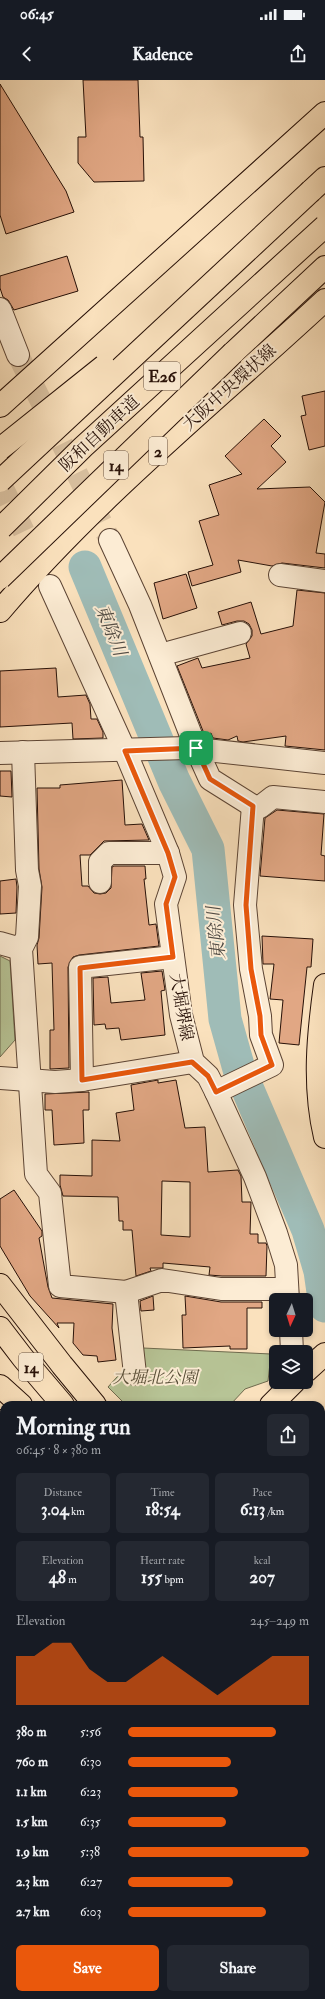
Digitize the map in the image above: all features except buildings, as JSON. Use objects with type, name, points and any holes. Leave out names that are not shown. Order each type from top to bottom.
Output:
[{"type":"main road","points":[[0,406],[325,113]]},
{"type":"main road","name":"E26","points":[[0,449],[114,357],[225,258],[318,185]]},
{"type":"main road","name":"阪和自動車道","points":[[0,480],[318,185]]},
{"type":"main road","name":"阪和自動車道","points":[[1,529],[83,447],[325,226]]},
{"type":"main road","name":"14","points":[[0,578],[325,267]]},
{"type":"main road","name":"大阪中央環状線","points":[[0,611],[27,580],[117,487],[325,300]]},
{"type":"main road","points":[[325,985],[318,1031],[317,1083],[325,1137]]},
{"type":"main road","points":[[0,1285],[92,1401]]},
{"type":"main road","name":"14","points":[[0,1328],[60,1401]]},
{"type":"main road","points":[[313,1364],[325,1354]]},
{"type":"main road","name":"14","points":[[0,1386],[17,1401]]},
{"type":"main road","points":[[275,1401],[287,1389]]},
{"type":"street","points":[[0,310],[18,355]]},
{"type":"street","points":[[110,540],[140,604],[160,655],[192,748],[210,779],[253,806],[260,807],[273,797],[325,802]]},
{"type":"street","points":[[280,575],[325,581]]},
{"type":"street","name":"大堀堺線","points":[[50,586],[125,751],[168,853],[175,877],[166,904],[181,1015],[192,1062],[208,1076],[255,1177],[276,1233],[286,1265],[288,1293]]},
{"type":"street","points":[[160,655],[240,633]]},
{"type":"street","points":[[0,753],[125,751],[192,748],[325,763]]},
{"type":"street","points":[[23,752],[27,870],[30,886],[28,937],[21,949],[29,1081],[36,1174],[50,1193],[60,1286],[126,1292],[162,1280],[221,1289],[275,1293]]},
{"type":"street","points":[[216,1092],[272,1065],[261,1035],[260,1016],[251,969],[246,905],[253,806]]},
{"type":"street","points":[[100,882],[100,862],[109,853],[168,853]]},
{"type":"street","points":[[0,943],[21,949]]},
{"type":"street","points":[[82,1080],[80,968],[173,957]]},
{"type":"street","points":[[0,1078],[55,1082],[82,1080],[192,1062]]},
{"type":"street","points":[[126,1292],[135,1374]]},
{"type":"green space","points":[[0,956],[10,961],[15,1040],[0,1057]]},
{"type":"green space","name":"大堀北公園","points":[[143,1348],[269,1354],[268,1381],[245,1389],[234,1401],[122,1401],[108,1387]]},
{"type":"waterway","name":"東除川","points":[[85,567],[174,781],[208,849],[225,1019],[239,1069],[308,1230],[320,1271],[325,1306]]},
{"type":"tunnel","points":[[18,355],[110,540]]},
{"type":"tunnel","points":[[0,482],[39,563]]},
{"type":"route","points":[[196,748],[210,779],[253,806],[246,905],[251,969],[260,1016],[261,1035],[272,1065],[216,1092],[208,1076],[192,1062],[82,1080],[80,968],[173,957],[166,904],[175,877],[168,853],[125,751],[196,748]]}]
